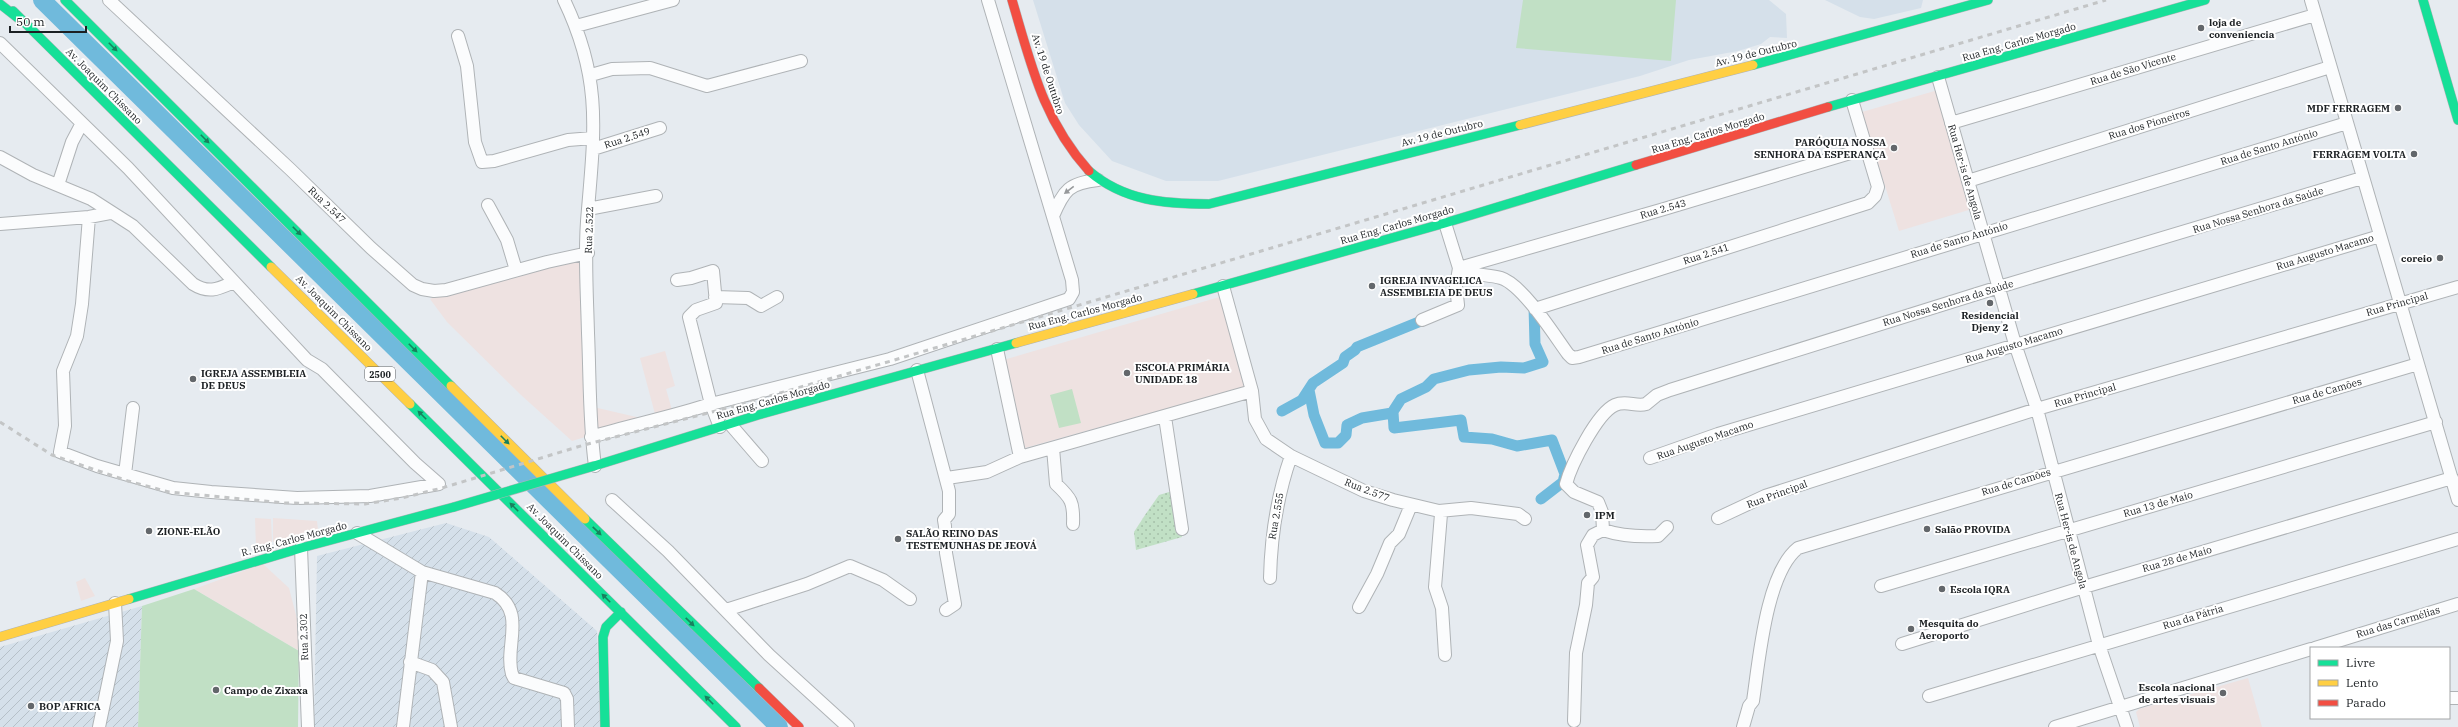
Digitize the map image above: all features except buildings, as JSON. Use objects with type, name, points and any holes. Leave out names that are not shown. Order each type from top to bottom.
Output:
[{"type":"main road","name":"Av. Joaquim Chissano","points":[[2,0],[736,727]]},
{"type":"main road","points":[[65,0],[573,508],[799,727]]},
{"type":"main road","name":"Av. 19 de Outubro","points":[[1012,0],[1049,115],[1071,152],[1098,180],[1119,191],[1148,201],[1175,205],[1209,204],[1819,48],[1988,0]]},
{"type":"main road","name":"Rua Eng. Carlos Morgado","points":[[595,466],[725,425],[1445,223],[1852,100],[1938,77],[2205,0]]},
{"type":"main road","points":[[2423,0],[2458,120]]},
{"type":"main road","points":[[0,4],[23,22]]},
{"type":"main road","name":"R. Eng. Carlos Morgado","points":[[0,636],[301,548],[454,507],[595,466]]},
{"type":"main road","points":[[605,727],[602,637],[606,627],[621,612]]},
{"type":"street","name":"Rua 2.547","points":[[109,0],[291,170],[370,248],[413,285],[428,290],[446,290],[516,270],[588,253]]},
{"type":"street","name":"Rua 2.522","points":[[564,0],[576,26],[591,75],[593,144],[592,185],[588,209],[588,253],[591,437],[595,466]]},
{"type":"street","points":[[576,26],[673,0]]},
{"type":"street","points":[[591,437],[710,404],[890,359],[1069,299],[1073,292],[1072,280],[988,0]]},
{"type":"street","points":[[2311,0],[2346,124],[2458,500]]},
{"type":"street","name":"Rua de São Vicente","points":[[1951,123],[2315,15]]},
{"type":"street","name":"Rua 2.549","points":[[458,36],[467,66],[476,142],[482,162],[494,161],[573,138],[593,144],[660,128]]},
{"type":"street","points":[[0,43],[128,168],[307,360],[322,369],[415,463],[439,484],[370,496],[297,498],[173,488],[125,474],[60,452],[65,426],[64,371],[77,336],[82,304],[89,217]]},
{"type":"street","points":[[591,75],[612,69],[650,68],[708,86],[801,61]]},
{"type":"street","name":"Rua dos Pioneiros","points":[[1968,181],[2330,67]]},
{"type":"street","name":"Rua Her-is de Angola","points":[[1938,77],[2015,344],[2037,409],[2099,645],[2127,727]]},
{"type":"street","points":[[1852,100],[1867,148]]},
{"type":"street","points":[[58,186],[72,142],[82,123]]},
{"type":"street","name":"Rua de Santo António","points":[[1535,309],[1572,358],[2346,124]]},
{"type":"street","name":"Rua 2.541","points":[[1535,309],[1868,203],[1875,196],[1878,187],[1867,148]]},
{"type":"street","name":"Rua 2.543","points":[[1459,268],[1664,209],[1867,148]]},
{"type":"street","points":[[0,157],[33,176],[91,198],[110,213],[133,226],[193,284],[201,289],[214,291],[234,282]]},
{"type":"street","name":"Rua Nossa Senhora da Saúde","points":[[1603,530],[1602,512],[1598,502],[1568,489],[1566,484],[1570,472],[1590,435],[1610,408],[1616,405],[1626,403],[1646,404],[1657,395],[1670,390],[1999,287],[2362,178]]},
{"type":"street","points":[[1052,216],[1062,195],[1071,187],[1081,182],[1098,180]]},
{"type":"street","points":[[588,209],[656,196]]},
{"type":"street","points":[[488,205],[507,240],[516,270]]},
{"type":"street","points":[[0,224],[89,217],[110,213]]},
{"type":"street","points":[[1422,320],[1458,305],[1456,286],[1459,268],[1445,223]]},
{"type":"street","name":"Rua Augusto Macamo","points":[[1650,458],[1718,434],[2380,236]]},
{"type":"street","points":[[1459,268],[1501,278],[1510,282],[1535,309]]},
{"type":"street","points":[[676,280],[691,278],[713,270],[714,305],[696,310],[689,318],[710,404],[725,425],[762,461]]},
{"type":"street","name":"Rua 2.577","points":[[1223,286],[1252,391],[1253,408],[1259,429],[1266,439],[1291,456],[1364,491],[1411,505],[1439,511],[1482,509],[1521,514],[1525,520]]},
{"type":"street","name":"Rua Principal","points":[[1718,518],[1765,496],[2037,409],[2458,287]]},
{"type":"street","points":[[715,298],[748,298],[761,306],[778,297]]},
{"type":"street","points":[[997,348],[1020,458]]},
{"type":"street","name":"Rua de Camões","points":[[1743,727],[1749,706],[1753,701],[1766,615],[1788,556],[1798,548],[2418,364]]},
{"type":"street","points":[[917,370],[947,478],[950,506],[948,516],[944,520],[946,553],[955,604],[946,610]]},
{"type":"street","points":[[947,478],[987,472],[1020,458],[1252,391]]},
{"type":"street","points":[[125,474],[133,408]]},
{"type":"street","points":[[1165,417],[1182,529]]},
{"type":"street","name":"Rua 13 de Maio","points":[[1881,586],[2436,422]]},
{"type":"street","points":[[1053,448],[1056,484],[1070,498],[1074,513],[1073,524]]},
{"type":"street","name":"Rua 2.555","points":[[1270,578],[1274,521],[1282,482],[1291,456]]},
{"type":"street","name":"Rua 28 de Maio","points":[[1902,644],[2084,587],[2452,478]]},
{"type":"street","points":[[612,500],[668,551],[769,655],[848,727]]},
{"type":"street","points":[[1359,607],[1377,574],[1390,543],[1399,534],[1411,505]]},
{"type":"street","points":[[1439,511],[1441,514],[1435,587],[1442,608],[1445,655]]},
{"type":"street","points":[[1574,721],[1576,653],[1586,605],[1588,583],[1593,577],[1587,545],[1593,535],[1603,530],[1631,536],[1650,537],[1658,536],[1667,527]]},
{"type":"street","points":[[358,533],[422,572],[495,593],[501,597],[513,614],[512,674],[514,678],[564,693],[567,699],[568,727]]},
{"type":"street","name":"Rua da Pátria","points":[[1928,696],[2458,539]]},
{"type":"street","name":"Rua 2.302","points":[[301,548],[308,727]]},
{"type":"street","points":[[726,610],[807,584],[850,566],[883,580],[910,599]]},
{"type":"street","points":[[403,727],[422,572]]},
{"type":"street","points":[[99,727],[117,642],[115,602]]},
{"type":"street","name":"Rua das Carmélias","points":[[2318,647],[2458,604]]},
{"type":"street","points":[[2055,727],[2310,649]]},
{"type":"street","points":[[410,662],[432,670],[443,682],[451,727]]},
{"type":"shaded area","points":[[1033,0],[1769,0],[1786,14],[1787,38],[1770,37],[1761,44],[1738,51],[1689,60],[1640,76],[1218,181],[1166,181],[1112,161],[1079,125],[1065,103]]},
{"type":"shaded area","points":[[1825,0],[1923,0],[1921,8],[1874,19],[1860,17]]},
{"type":"shaded area","points":[[1938,90],[1972,209],[1899,231],[1862,112]]},
{"type":"shaded area","points":[[587,257],[589,406],[645,419],[572,441],[521,395],[447,322],[430,299],[455,288]]},
{"type":"shaded area","name":"ESCOLA PRIMÁRIA UNIDADE 18","points":[[1223,296],[1251,385],[1025,448],[1003,360]]},
{"type":"shaded area","points":[[665,351],[675,386],[666,389],[672,410],[655,414],[640,358]]},
{"type":"shaded area","points":[[255,518],[271,519],[272,542],[256,548]]},
{"type":"shaded area","points":[[273,518],[317,521],[318,529],[273,542]]},
{"type":"shaded area","points":[[446,523],[489,537],[597,631],[600,727],[314,727],[317,556]]},
{"type":"shaded area","points":[[263,564],[289,588],[297,619],[299,651],[194,589]]},
{"type":"shaded area","points":[[85,578],[95,596],[81,601],[76,582]]},
{"type":"shaded area","points":[[142,606],[138,727],[0,727],[0,647]]},
{"type":"shaded area","name":"Escola nacional de artes visuais","points":[[2248,678],[2262,727],[2140,727],[2136,712],[2139,709]]},
{"type":"green space","points":[[1523,0],[1676,0],[1671,61],[1516,48]]},
{"type":"green space","points":[[1072,389],[1081,423],[1059,428],[1050,395]]},
{"type":"green space","points":[[1176,490],[1182,537],[1136,550],[1134,532],[1145,515],[1159,495]]},
{"type":"green space","points":[[194,589],[299,651],[298,727],[138,727],[142,606]]},
{"type":"waterway","points":[[42,0],[779,727]]},
{"type":"waterway","points":[[1309,390],[1314,415],[1325,443],[1338,443],[1346,435],[1347,425],[1362,418],[1392,413],[1401,399],[1426,387],[1434,379],[1469,370],[1501,367],[1524,368],[1543,362],[1535,344],[1534,306],[1537,306]]},
{"type":"waterway","points":[[1282,411],[1302,400],[1313,383],[1343,363],[1345,357],[1357,347],[1431,317]]},
{"type":"waterway","points":[[1393,412],[1394,428],[1461,420],[1464,437],[1492,439],[1517,446],[1552,440],[1565,474],[1563,482],[1541,499]]},
{"type":"railway","points":[[0,422],[52,455],[128,481],[169,492],[285,503],[365,504],[402,498],[442,488],[584,445],[735,406],[891,361],[2106,0]]},
{"type":"traffic: fast","points":[[65,0],[451,386]]},
{"type":"traffic: fast","points":[[1753,65],[1988,0]]},
{"type":"traffic: fast","points":[[1828,107],[2205,0]]},
{"type":"traffic: fast","points":[[2423,0],[2458,120]]},
{"type":"traffic: fast","points":[[0,4],[23,22]]},
{"type":"traffic: fast","points":[[13,11],[271,267]]},
{"type":"traffic: fast","points":[[1089,171],[1102,181],[1131,195],[1146,199],[1177,203],[1209,204],[1520,125]]},
{"type":"traffic: fast","points":[[1193,294],[1445,223],[1636,165]]},
{"type":"traffic: fast","points":[[594,466],[758,415],[1016,343]]},
{"type":"traffic: fast","points":[[410,404],[736,727]]},
{"type":"traffic: fast","points":[[454,507],[594,466]]},
{"type":"traffic: fast","points":[[129,599],[301,548],[454,507]]},
{"type":"traffic: fast","points":[[585,519],[759,688]]},
{"type":"traffic: fast","points":[[605,727],[603,637],[606,627],[621,612]]},
{"type":"traffic: slow","points":[[1520,125],[1753,65]]},
{"type":"traffic: slow","points":[[271,267],[410,404]]},
{"type":"traffic: slow","points":[[1016,343],[1193,294]]},
{"type":"traffic: slow","points":[[451,386],[585,519]]},
{"type":"traffic: slow","points":[[0,637],[129,599]]},
{"type":"traffic: jam","points":[[1012,0],[1033,69],[1049,111],[1073,152],[1089,171]]},
{"type":"traffic: jam","points":[[1636,165],[1828,107]]},
{"type":"traffic: jam","points":[[759,688],[799,727]]},
{"type":"place","name":"loja de conveniencia","points":[[2201,28]]},
{"type":"place","name":"MDF FERRAGEM","points":[[2398,108]]},
{"type":"place","name":"PARÓQUIA NOSSA SENHORA DA ESPERANÇA","points":[[1894,148]]},
{"type":"place","name":"FERRAGEM VOLTA","points":[[2414,154]]},
{"type":"place","name":"coreio","points":[[2440,258]]},
{"type":"place","name":"IGREJA INVAGELICA ASSEMBLEIA DE DEUS","points":[[1372,286]]},
{"type":"place","name":"Residencial Djeny 2","points":[[1990,303]]},
{"type":"place","name":"ESCOLA PRIMÁRIA UNIDADE 18","points":[[1127,373]]},
{"type":"place","name":"IGREJA ASSEMBLEIA DE DEUS","points":[[193,379]]},
{"type":"place","name":"IPM","points":[[1587,515]]},
{"type":"place","name":"Salão PROVIDA","points":[[1927,529]]},
{"type":"place","name":"ZIONE-ELÃO","points":[[149,531]]},
{"type":"place","name":"SALÃO REINO DAS TESTEMUNHAS DE JEOVÁ","points":[[898,539]]},
{"type":"place","name":"Escola IQRA","points":[[1942,589]]},
{"type":"place","name":"Mesquita do Aeroporto","points":[[1911,629]]},
{"type":"place","name":"Campo de Zixaxa","points":[[216,690]]},
{"type":"place","name":"Escola nacional de artes visuais","points":[[2223,693]]},
{"type":"place","name":"BOP AFRICA","points":[[31,706]]}]
